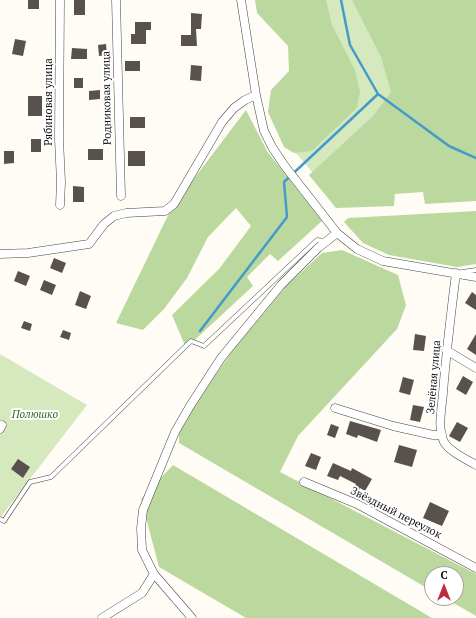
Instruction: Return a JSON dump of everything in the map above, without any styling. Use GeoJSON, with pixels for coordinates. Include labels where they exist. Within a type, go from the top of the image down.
{"type":"FeatureCollection","features":[{"type":"Feature","properties":{"kind":"street","name":"Рябиновая улица"},"geometry":{"type":"LineString","coordinates":[[60,0],[60,205]]}},
{"type":"Feature","properties":{"kind":"street","name":"Родниковая улица"},"geometry":{"type":"LineString","coordinates":[[116,0],[121,196]]}},
{"type":"Feature","properties":{"kind":"street"},"geometry":{"type":"LineString","coordinates":[[241,0],[256,95],[264,131],[272,147],[284,165],[338,233],[357,248],[383,261],[476,277]]}},
{"type":"Feature","properties":{"kind":"street"},"geometry":{"type":"LineString","coordinates":[[0,254],[28,253],[89,244],[104,224],[114,216],[126,213],[165,211],[174,204],[222,122],[234,108],[245,100],[256,95]]}},
{"type":"Feature","properties":{"kind":"street"},"geometry":{"type":"LineString","coordinates":[[192,618],[154,574],[142,550],[141,528],[143,510],[176,432],[190,406],[221,358],[281,285],[318,248],[338,233]]}},
{"type":"Feature","properties":{"kind":"street","name":"Зелёная улица"},"geometry":{"type":"LineString","coordinates":[[442,435],[441,411],[446,350],[456,273]]}},
{"type":"Feature","properties":{"kind":"street"},"geometry":{"type":"LineString","coordinates":[[446,350],[476,368]]}},
{"type":"Feature","properties":{"kind":"street"},"geometry":{"type":"LineString","coordinates":[[335,408],[393,426],[433,435],[442,435],[444,443],[451,450],[476,465]]}},
{"type":"Feature","properties":{"kind":"street","name":"Звёздный переулок"},"geometry":{"type":"LineString","coordinates":[[304,482],[357,504],[476,568]]}},
{"type":"Feature","properties":{"kind":"street"},"geometry":{"type":"LineString","coordinates":[[102,618],[142,593],[154,574]]}},
{"type":"Feature","properties":{"kind":"lane"},"geometry":{"type":"LineString","coordinates":[[0,519],[4,521],[30,482],[51,477],[190,341],[204,346],[317,240],[327,241]]}},
{"type":"Feature","properties":{"kind":"lane"},"geometry":{"type":"LineString","coordinates":[[456,273],[476,270]]}},
{"type":"Feature","properties":{"kind":"green space"},"geometry":{"type":"Polygon","coordinates":[[[255,0],[326,0],[332,25],[355,70],[360,92],[357,108],[312,151],[294,153],[284,147],[268,112],[271,90],[289,71],[288,46],[257,13],[255,0]]]}},
{"type":"Feature","properties":{"kind":"green space"},"geometry":{"type":"Polygon","coordinates":[[[302,0],[397,0],[476,97],[320,181],[289,145],[302,0]]]}},
{"type":"Feature","properties":{"kind":"green space"},"geometry":{"type":"Polygon","coordinates":[[[352,0],[476,0],[476,201],[425,204],[423,192],[395,194],[394,206],[336,208],[309,175],[373,116],[391,92],[381,57],[352,0]]]}},
{"type":"Feature","properties":{"kind":"green space"},"geometry":{"type":"Polygon","coordinates":[[[246,110],[267,151],[322,221],[278,261],[270,254],[247,277],[253,286],[186,348],[172,315],[219,269],[251,226],[236,208],[208,237],[187,278],[164,309],[143,330],[116,323],[171,209],[246,110]]]}},
{"type":"Feature","properties":{"kind":"green space"},"geometry":{"type":"Polygon","coordinates":[[[476,211],[476,264],[457,267],[389,255],[363,243],[344,222],[348,218],[476,211]]]}},
{"type":"Feature","properties":{"kind":"green space"},"geometry":{"type":"Polygon","coordinates":[[[342,250],[398,275],[406,305],[397,329],[298,436],[280,472],[461,566],[424,566],[424,586],[179,443],[179,428],[232,351],[287,285],[322,253],[342,250]]]}},
{"type":"Feature","properties":{"kind":"green space","name":"Полюшко"},"geometry":{"type":"Polygon","coordinates":[[[0,354],[87,405],[0,518],[0,354]]]}},
{"type":"Feature","properties":{"kind":"green space"},"geometry":{"type":"Polygon","coordinates":[[[173,465],[432,618],[246,618],[159,567],[141,499],[173,465]]]}},
{"type":"Feature","properties":{"kind":"green space"},"geometry":{"type":"Polygon","coordinates":[[[464,568],[476,574],[476,616],[459,606],[464,606],[464,568]]]}},
{"type":"Feature","properties":{"kind":"building"},"geometry":{"type":"Polygon","coordinates":[[[28,0],[39,0],[39,9],[28,9],[28,0]]]}},
{"type":"Feature","properties":{"kind":"building"},"geometry":{"type":"Polygon","coordinates":[[[74,0],[85,0],[85,15],[74,15],[74,0]]]}},
{"type":"Feature","properties":{"kind":"building"},"geometry":{"type":"Polygon","coordinates":[[[191,13],[202,14],[201,29],[196,29],[197,46],[181,46],[181,35],[191,35],[191,13]]]}},
{"type":"Feature","properties":{"kind":"building"},"geometry":{"type":"Polygon","coordinates":[[[135,22],[151,22],[151,30],[146,30],[146,44],[131,44],[131,34],[135,34],[135,22]]]}},
{"type":"Feature","properties":{"kind":"building"},"geometry":{"type":"Polygon","coordinates":[[[15,39],[26,41],[23,56],[12,54],[15,39]]]}},
{"type":"Feature","properties":{"kind":"building"},"geometry":{"type":"Polygon","coordinates":[[[106,44],[107,55],[99,56],[98,45],[106,44]]]}},
{"type":"Feature","properties":{"kind":"building"},"geometry":{"type":"Polygon","coordinates":[[[72,48],[87,49],[87,59],[71,59],[72,48]]]}},
{"type":"Feature","properties":{"kind":"building"},"geometry":{"type":"Polygon","coordinates":[[[125,61],[140,61],[140,71],[125,71],[125,61]]]}},
{"type":"Feature","properties":{"kind":"building"},"geometry":{"type":"Polygon","coordinates":[[[191,65],[202,66],[201,81],[190,80],[191,65]]]}},
{"type":"Feature","properties":{"kind":"building"},"geometry":{"type":"Polygon","coordinates":[[[74,78],[83,78],[83,88],[74,88],[74,78]]]}},
{"type":"Feature","properties":{"kind":"building"},"geometry":{"type":"Polygon","coordinates":[[[100,90],[100,99],[89,100],[89,91],[100,90]]]}},
{"type":"Feature","properties":{"kind":"building"},"geometry":{"type":"Polygon","coordinates":[[[28,96],[42,96],[42,116],[28,116],[28,96]]]}},
{"type":"Feature","properties":{"kind":"building"},"geometry":{"type":"Polygon","coordinates":[[[130,117],[145,117],[145,128],[130,128],[130,117]]]}},
{"type":"Feature","properties":{"kind":"building"},"geometry":{"type":"Polygon","coordinates":[[[31,139],[41,139],[41,152],[31,152],[31,139]]]}},
{"type":"Feature","properties":{"kind":"building"},"geometry":{"type":"Polygon","coordinates":[[[88,149],[103,149],[103,160],[88,160],[88,149]]]}},
{"type":"Feature","properties":{"kind":"building"},"geometry":{"type":"Polygon","coordinates":[[[4,151],[14,151],[14,163],[4,164],[4,151]]]}},
{"type":"Feature","properties":{"kind":"building"},"geometry":{"type":"Polygon","coordinates":[[[128,151],[145,151],[145,166],[128,166],[128,151]]]}},
{"type":"Feature","properties":{"kind":"building"},"geometry":{"type":"Polygon","coordinates":[[[73,186],[84,187],[84,202],[73,202],[73,186]]]}},
{"type":"Feature","properties":{"kind":"building"},"geometry":{"type":"Polygon","coordinates":[[[54,258],[66,263],[62,273],[50,268],[54,258]]]}},
{"type":"Feature","properties":{"kind":"building"},"geometry":{"type":"Polygon","coordinates":[[[18,271],[30,276],[26,286],[14,281],[18,271]]]}},
{"type":"Feature","properties":{"kind":"building"},"geometry":{"type":"Polygon","coordinates":[[[44,280],[56,285],[52,295],[40,290],[44,280]]]}},
{"type":"Feature","properties":{"kind":"building"},"geometry":{"type":"Polygon","coordinates":[[[80,291],[91,296],[86,309],[75,305],[80,291]]]}},
{"type":"Feature","properties":{"kind":"building"},"geometry":{"type":"Polygon","coordinates":[[[472,292],[476,295],[476,310],[465,303],[472,292]]]}},
{"type":"Feature","properties":{"kind":"building"},"geometry":{"type":"Polygon","coordinates":[[[24,321],[32,324],[30,331],[21,328],[24,321]]]}},
{"type":"Feature","properties":{"kind":"building"},"geometry":{"type":"Polygon","coordinates":[[[63,330],[71,333],[69,340],[60,337],[63,330]]]}},
{"type":"Feature","properties":{"kind":"building"},"geometry":{"type":"Polygon","coordinates":[[[415,334],[426,336],[424,351],[413,350],[415,334]]]}},
{"type":"Feature","properties":{"kind":"building"},"geometry":{"type":"Polygon","coordinates":[[[476,334],[476,355],[467,349],[476,334]]]}},
{"type":"Feature","properties":{"kind":"building"},"geometry":{"type":"Polygon","coordinates":[[[463,376],[473,382],[466,395],[456,389],[463,376]]]}},
{"type":"Feature","properties":{"kind":"building"},"geometry":{"type":"Polygon","coordinates":[[[403,377],[414,380],[410,395],[399,392],[403,377]]]}},
{"type":"Feature","properties":{"kind":"building"},"geometry":{"type":"Polygon","coordinates":[[[413,405],[424,407],[420,422],[410,420],[413,405]]]}},
{"type":"Feature","properties":{"kind":"building"},"geometry":{"type":"Polygon","coordinates":[[[350,421],[381,430],[377,442],[358,435],[357,438],[346,434],[350,421]]]}},
{"type":"Feature","properties":{"kind":"building"},"geometry":{"type":"Polygon","coordinates":[[[457,422],[468,428],[460,442],[449,436],[457,422]]]}},
{"type":"Feature","properties":{"kind":"building"},"geometry":{"type":"Polygon","coordinates":[[[331,424],[339,427],[335,438],[327,435],[331,424]]]}},
{"type":"Feature","properties":{"kind":"building"},"geometry":{"type":"Polygon","coordinates":[[[399,445],[417,450],[412,467],[394,462],[399,445]]]}},
{"type":"Feature","properties":{"kind":"building"},"geometry":{"type":"Polygon","coordinates":[[[311,453],[321,457],[316,470],[305,466],[311,453]]]}},
{"type":"Feature","properties":{"kind":"building"},"geometry":{"type":"Polygon","coordinates":[[[18,459],[30,467],[23,478],[11,469],[18,459]]]}},
{"type":"Feature","properties":{"kind":"building"},"geometry":{"type":"Polygon","coordinates":[[[333,463],[351,471],[352,468],[372,479],[365,491],[360,488],[359,491],[354,488],[356,484],[340,476],[338,480],[327,476],[333,463]]]}},
{"type":"Feature","properties":{"kind":"building"},"geometry":{"type":"Polygon","coordinates":[[[430,502],[449,511],[442,526],[423,518],[430,502]]]}},
{"type":"Feature","properties":{"kind":"waterway"},"geometry":{"type":"LineString","coordinates":[[200,331],[287,217],[284,182],[378,94],[350,45],[341,0]]}},
{"type":"Feature","properties":{"kind":"waterway"},"geometry":{"type":"LineString","coordinates":[[378,94],[449,146],[476,158]]}}]}
